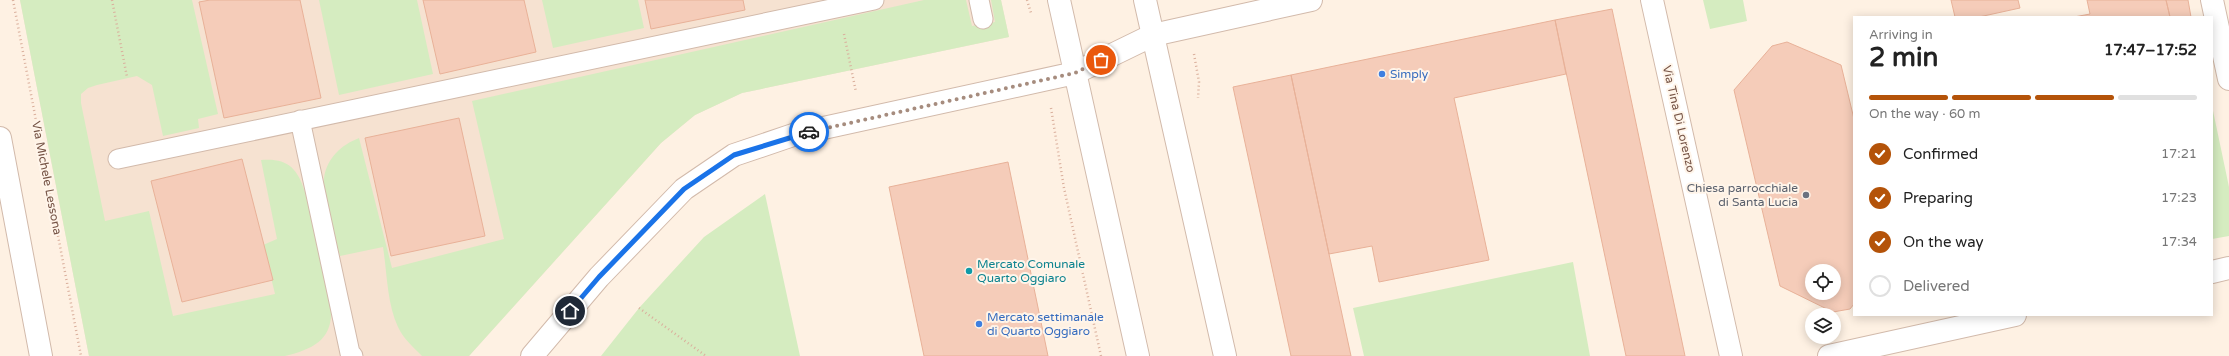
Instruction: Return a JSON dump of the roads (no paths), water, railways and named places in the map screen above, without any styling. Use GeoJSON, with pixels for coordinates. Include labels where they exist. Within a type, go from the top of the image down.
{"type":"FeatureCollection","features":[{"type":"Feature","properties":{"kind":"street"},"geometry":{"type":"LineString","coordinates":[[1059,0],[1138,356]]}},
{"type":"Feature","properties":{"kind":"street"},"geometry":{"type":"LineString","coordinates":[[1145,0],[1225,356]]}},
{"type":"Feature","properties":{"kind":"street"},"geometry":{"type":"LineString","coordinates":[[532,356],[599,277],[684,189],[734,155],[796,134],[1075,73],[1153,35],[1311,0]]}},
{"type":"Feature","properties":{"kind":"street","name":"Via Tina Di Lorenzo"},"geometry":{"type":"LineString","coordinates":[[1652,0],[1731,356]]}},
{"type":"Feature","properties":{"kind":"street"},"geometry":{"type":"LineString","coordinates":[[2212,0],[2229,79]]}},
{"type":"Feature","properties":{"kind":"street"},"geometry":{"type":"LineString","coordinates":[[0,138],[41,356]]}},
{"type":"Feature","properties":{"kind":"street"},"geometry":{"type":"LineString","coordinates":[[2213,272],[2229,268]]}},
{"type":"Feature","properties":{"kind":"street"},"geometry":{"type":"LineString","coordinates":[[1829,356],[2010,316]]}},
{"type":"Feature","properties":{"kind":"lane"},"geometry":{"type":"LineString","coordinates":[[118,159],[874,0]]}},
{"type":"Feature","properties":{"kind":"lane"},"geometry":{"type":"LineString","coordinates":[[979,0],[984,19]]}},
{"type":"Feature","properties":{"kind":"lane"},"geometry":{"type":"LineString","coordinates":[[300,120],[347,355]]}},
{"type":"Feature","properties":{"kind":"place","name":"Simply"},"geometry":{"type":"Point","coordinates":[1382,74]}},
{"type":"Feature","properties":{"kind":"place","name":"Chiesa parrocchiale di Santa Lucia"},"geometry":{"type":"Point","coordinates":[1806,195]}},
{"type":"Feature","properties":{"kind":"place","name":"Mercato Comunale Quarto Oggiaro"},"geometry":{"type":"Point","coordinates":[969,271]}},
{"type":"Feature","properties":{"kind":"place","name":"Mercato settimanale di Quarto Oggiaro"},"geometry":{"type":"Point","coordinates":[979,324]}}]}
